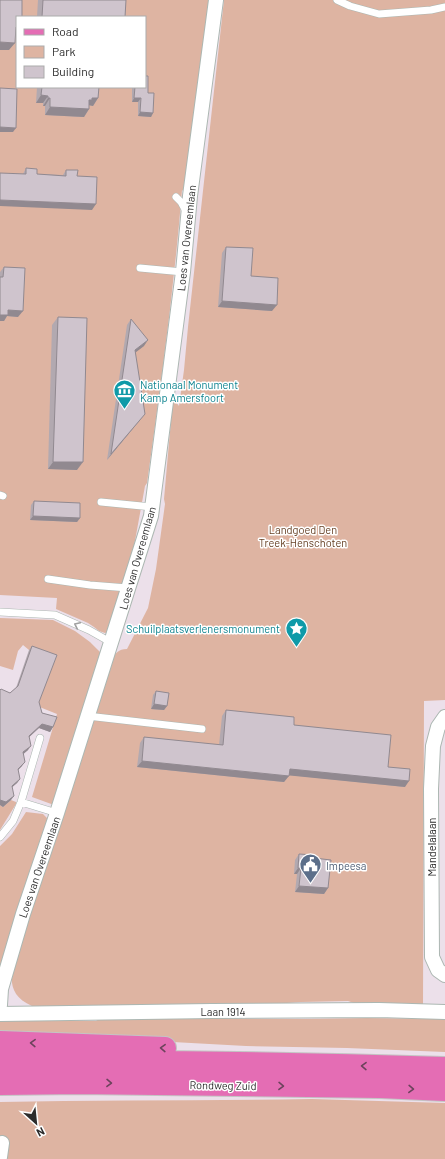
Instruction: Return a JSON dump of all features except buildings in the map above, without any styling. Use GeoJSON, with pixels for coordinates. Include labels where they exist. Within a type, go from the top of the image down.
{"type":"FeatureCollection","features":[{"type":"Feature","properties":{"kind":"main road"},"geometry":{"type":"LineString","coordinates":[[0,1042],[189,1048],[256,1064]]}},
{"type":"Feature","properties":{"kind":"main road","name":"Rondweg Zuid"},"geometry":{"type":"LineString","coordinates":[[0,1062],[145,1062],[445,1068]]}},
{"type":"Feature","properties":{"kind":"main road"},"geometry":{"type":"LineString","coordinates":[[0,1093],[78,1083]]}},
{"type":"Feature","properties":{"kind":"main road","name":"Rondweg Zuid"},"geometry":{"type":"LineString","coordinates":[[0,1084],[78,1083],[380,1087],[445,1090]]}},
{"type":"Feature","properties":{"kind":"street","name":"Loes van Overeemlaan"},"geometry":{"type":"LineString","coordinates":[[0,1005],[1,989],[23,914],[112,643],[151,516],[183,272],[216,0]]}},
{"type":"Feature","properties":{"kind":"street","name":"Mandelalaan"},"geometry":{"type":"LineString","coordinates":[[445,717],[438,727],[433,746],[431,789],[432,957],[438,970],[445,975]]}},
{"type":"Feature","properties":{"kind":"street","name":"Laan 1914"},"geometry":{"type":"LineString","coordinates":[[0,1014],[355,1010],[445,1012]]}},
{"type":"Feature","properties":{"kind":"street"},"geometry":{"type":"LineString","coordinates":[[0,1157],[2,1143]]}},
{"type":"Feature","properties":{"kind":"lane"},"geometry":{"type":"LineString","coordinates":[[337,0],[350,6],[379,14],[431,10],[445,6]]}},
{"type":"Feature","properties":{"kind":"lane"},"geometry":{"type":"LineString","coordinates":[[176,197],[189,215]]}},
{"type":"Feature","properties":{"kind":"lane"},"geometry":{"type":"LineString","coordinates":[[140,268],[183,272]]}},
{"type":"Feature","properties":{"kind":"lane"},"geometry":{"type":"LineString","coordinates":[[101,502],[152,507]]}},
{"type":"Feature","properties":{"kind":"lane"},"geometry":{"type":"LineString","coordinates":[[48,579],[90,585],[128,588]]}},
{"type":"Feature","properties":{"kind":"lane"},"geometry":{"type":"LineString","coordinates":[[0,612],[55,615],[89,630],[112,643]]}},
{"type":"Feature","properties":{"kind":"lane"},"geometry":{"type":"LineString","coordinates":[[88,716],[202,729]]}},
{"type":"Feature","properties":{"kind":"lane"},"geometry":{"type":"LineString","coordinates":[[0,838],[12,821],[21,802],[40,738]]}},
{"type":"Feature","properties":{"kind":"lane"},"geometry":{"type":"LineString","coordinates":[[21,802],[57,813]]}},
{"type":"Feature","properties":{"kind":"green space"},"geometry":{"type":"Polygon","coordinates":[[[0,0],[213,0],[190,197],[182,190],[171,300],[147,483],[145,486],[124,601],[108,632],[105,633],[99,631],[88,623],[56,609],[57,598],[0,595],[0,0]]]}},
{"type":"Feature","properties":{"kind":"green space","name":"Landgoed Den Treek-Henschoten"},"geometry":{"type":"Polygon","coordinates":[[[224,0],[445,0],[445,700],[424,701],[423,1005],[360,1005],[348,1001],[260,1005],[131,1007],[32,1006],[22,1000],[12,985],[13,968],[16,958],[111,660],[116,653],[127,649],[148,608],[156,569],[165,504],[164,499],[173,398],[179,406],[184,370],[224,0]]]}},
{"type":"Feature","properties":{"kind":"green space"},"geometry":{"type":"Polygon","coordinates":[[[0,618],[53,620],[75,631],[90,642],[100,652],[101,661],[54,805],[32,797],[57,714],[37,706],[54,659],[29,650],[23,645],[18,651],[13,670],[0,666],[0,618]]]}},
{"type":"Feature","properties":{"kind":"green space"},"geometry":{"type":"Polygon","coordinates":[[[11,800],[16,802],[16,804],[0,830],[0,805],[3,807],[11,800]]]}},
{"type":"Feature","properties":{"kind":"green space"},"geometry":{"type":"Polygon","coordinates":[[[26,812],[43,814],[49,820],[0,970],[0,846],[12,834],[26,812]]]}},
{"type":"Feature","properties":{"kind":"green space"},"geometry":{"type":"Polygon","coordinates":[[[0,1018],[62,1019],[65,1021],[96,1021],[99,1019],[445,1019],[445,1052],[246,1046],[118,1039],[0,1035],[0,1018]]]}},
{"type":"Feature","properties":{"kind":"green space"},"geometry":{"type":"Polygon","coordinates":[[[312,1099],[445,1103],[445,1159],[6,1159],[9,1141],[0,1137],[0,1102],[312,1099]]]}},
{"type":"Feature","properties":{"kind":"place","name":"Nationaal Monument Kamp Amersfoort"},"geometry":{"type":"Point","coordinates":[124,410]}},
{"type":"Feature","properties":{"kind":"place","name":"Schuilplaatsverlenersmonument"},"geometry":{"type":"Point","coordinates":[296,648]}},
{"type":"Feature","properties":{"kind":"place","name":"Impeesa"},"geometry":{"type":"Point","coordinates":[311,884]}}]}
